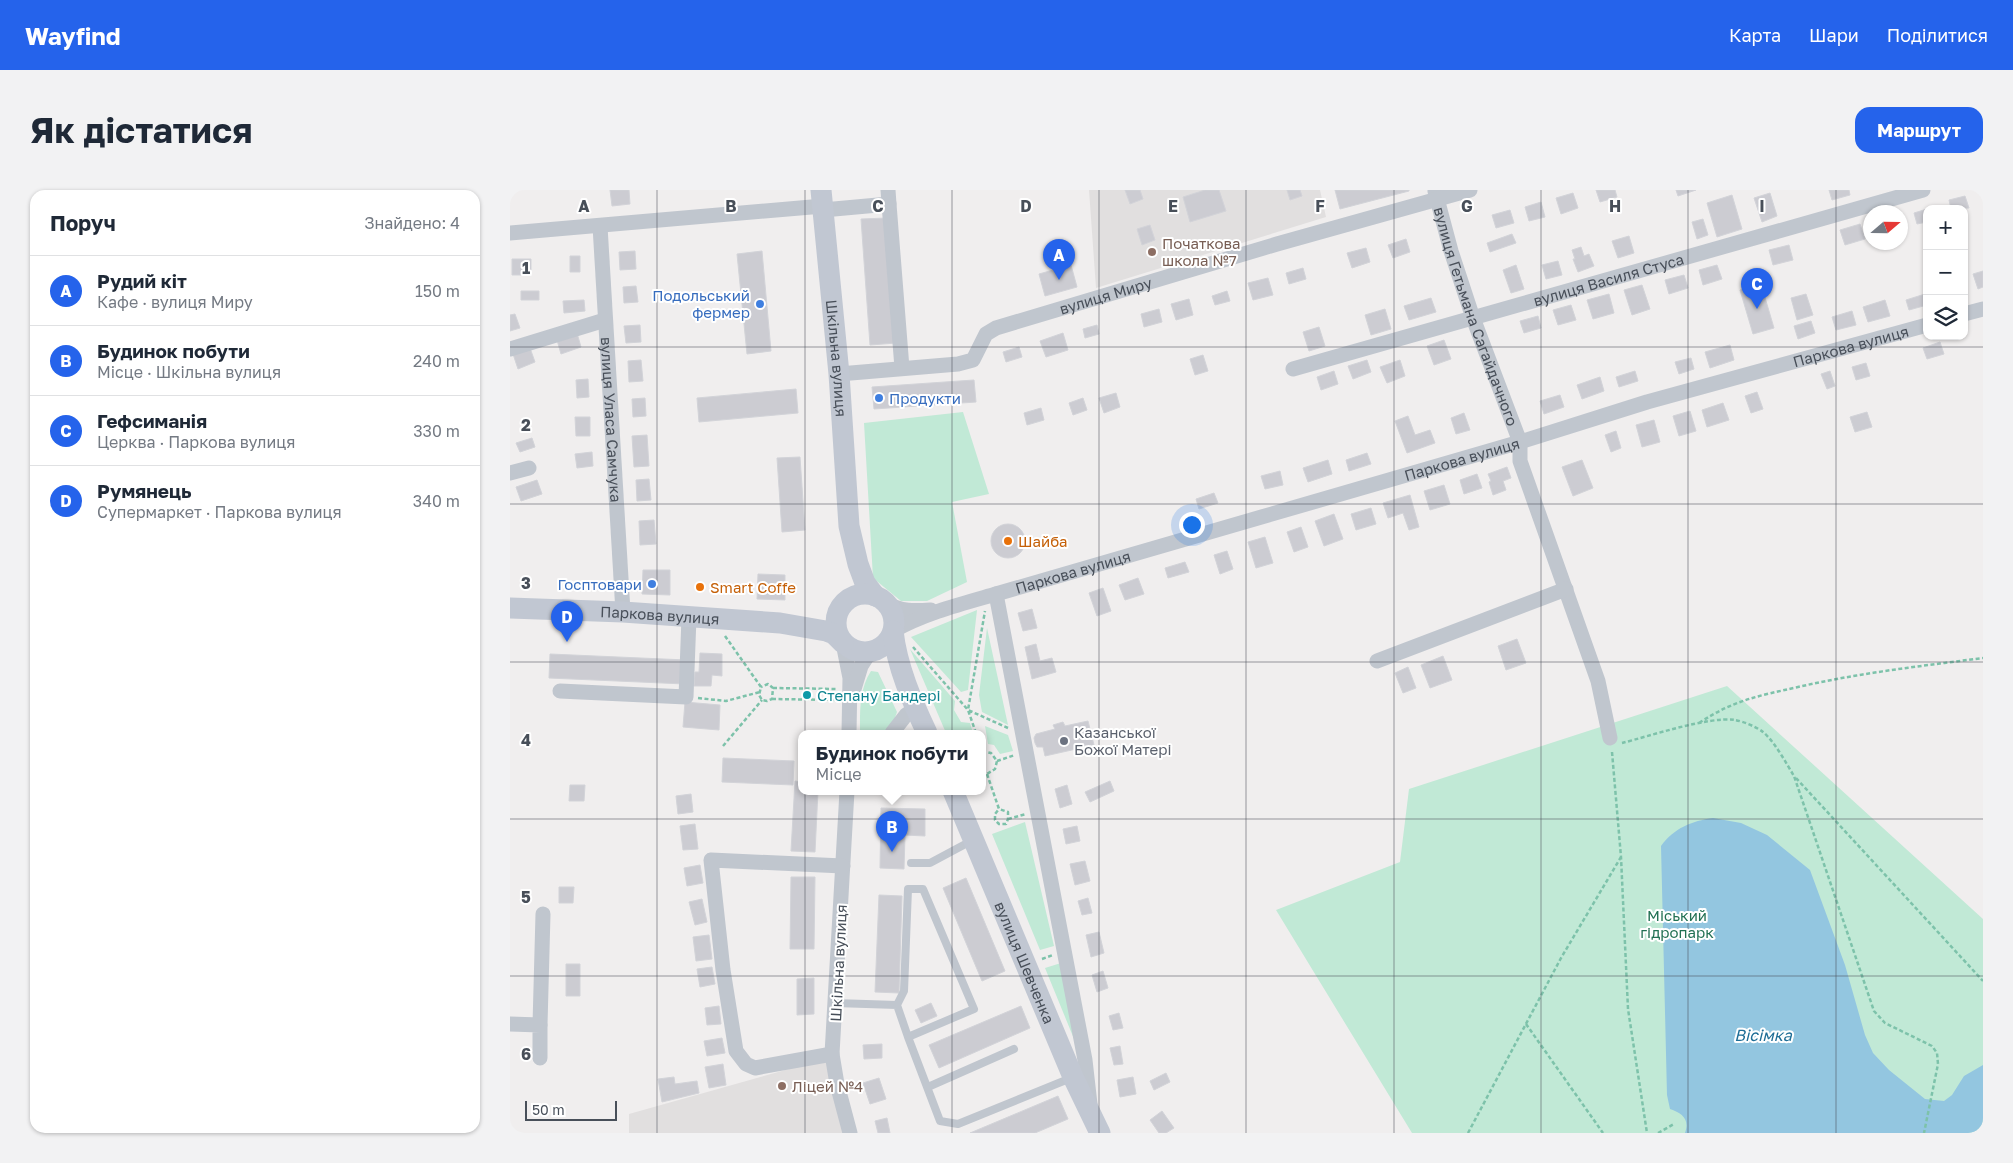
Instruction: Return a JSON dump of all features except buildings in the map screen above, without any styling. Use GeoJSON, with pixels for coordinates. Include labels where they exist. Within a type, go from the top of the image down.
{"type":"FeatureCollection","features":[{"type":"Feature","properties":{"kind":"main road","name":"Шкільна вулиця"},"geometry":{"type":"LineString","coordinates":[[822,202],[839,374],[849,526],[847,585],[840,607]]}},
{"type":"Feature","properties":{"kind":"main road","name":"Шкільна вулиця"},"geometry":{"type":"LineString","coordinates":[[849,526],[858,564],[865,583],[881,600]]}},
{"type":"Feature","properties":{"kind":"main road"},"geometry":{"type":"LineString","coordinates":[[893,631],[884,646],[870,652],[854,651],[843,643],[837,634],[835,623],[840,607],[850,598],[856,595],[869,594],[881,600],[892,614],[898,660],[926,730]]}},
{"type":"Feature","properties":{"kind":"main road","name":"Паркова вулиця"},"geometry":{"type":"LineString","coordinates":[[780,623],[824,616],[833,613],[840,607]]}},
{"type":"Feature","properties":{"kind":"main road","name":"Паркова вулиця"},"geometry":{"type":"LineString","coordinates":[[510,608],[623,612],[780,623],[826,631],[834,634],[843,643]]}},
{"type":"Feature","properties":{"kind":"main road"},"geometry":{"type":"LineString","coordinates":[[870,652],[890,670],[915,707]]}},
{"type":"Feature","properties":{"kind":"main road","name":"вулиця Шевченка"},"geometry":{"type":"LineString","coordinates":[[955,795],[1073,1077],[1096,1125]]}},
{"type":"Feature","properties":{"kind":"street","name":"вулиця Миру"},"geometry":{"type":"LineString","coordinates":[[839,374],[958,364],[973,360],[986,334],[996,328],[1436,195],[1470,190]]}},
{"type":"Feature","properties":{"kind":"street","name":"вулиця Василя Стуса"},"geometry":{"type":"LineString","coordinates":[[1293,369],[1923,190]]}},
{"type":"Feature","properties":{"kind":"street","name":"вулиця Гетьмана Сагайдачного"},"geometry":{"type":"LineString","coordinates":[[1436,195],[1451,251],[1473,318],[1520,442],[1520,462],[1598,682],[1610,742]]}},
{"type":"Feature","properties":{"kind":"street"},"geometry":{"type":"LineString","coordinates":[[510,233],[600,226],[822,202],[888,197],[902,368]]}},
{"type":"Feature","properties":{"kind":"street","name":"вулиця Уласа Самчука"},"geometry":{"type":"LineString","coordinates":[[600,226],[623,612]]}},
{"type":"Feature","properties":{"kind":"street"},"geometry":{"type":"LineString","coordinates":[[1968,313],[1983,309]]}},
{"type":"Feature","properties":{"kind":"street"},"geometry":{"type":"LineString","coordinates":[[510,349],[605,320]]}},
{"type":"Feature","properties":{"kind":"street","name":"Паркова вулиця"},"geometry":{"type":"LineString","coordinates":[[943,610],[1520,442],[1647,402],[1923,326]]}},
{"type":"Feature","properties":{"kind":"street"},"geometry":{"type":"LineString","coordinates":[[510,473],[528,468]]}},
{"type":"Feature","properties":{"kind":"street"},"geometry":{"type":"LineString","coordinates":[[1376,661],[1566,589]]}},
{"type":"Feature","properties":{"kind":"street"},"geometry":{"type":"LineString","coordinates":[[996,594],[1086,1060],[1096,1125]]}},
{"type":"Feature","properties":{"kind":"street"},"geometry":{"type":"LineString","coordinates":[[881,600],[895,609],[907,611],[943,610]]}},
{"type":"Feature","properties":{"kind":"street"},"geometry":{"type":"LineString","coordinates":[[893,631],[943,610]]}},
{"type":"Feature","properties":{"kind":"street"},"geometry":{"type":"LineString","coordinates":[[560,691],[686,697],[690,617]]}},
{"type":"Feature","properties":{"kind":"street"},"geometry":{"type":"LineString","coordinates":[[843,643],[850,678],[844,703],[848,730]]}},
{"type":"Feature","properties":{"kind":"street"},"geometry":{"type":"LineString","coordinates":[[844,703],[861,666],[870,652]]}},
{"type":"Feature","properties":{"kind":"street"},"geometry":{"type":"LineString","coordinates":[[894,730],[915,707]]}},
{"type":"Feature","properties":{"kind":"street","name":"Шкільна вулиця"},"geometry":{"type":"LineString","coordinates":[[849,795],[832,1054],[837,1084],[850,1133]]}},
{"type":"Feature","properties":{"kind":"street"},"geometry":{"type":"LineString","coordinates":[[832,1054],[755,1068],[746,1064],[736,1051],[723,970],[712,860],[844,866]]}},
{"type":"Feature","properties":{"kind":"street"},"geometry":{"type":"LineString","coordinates":[[540,1058],[543,914]]}},
{"type":"Feature","properties":{"kind":"street"},"geometry":{"type":"LineString","coordinates":[[510,1024],[540,1025]]}},
{"type":"Feature","properties":{"kind":"lane"},"geometry":{"type":"LineString","coordinates":[[911,863],[930,863],[974,839]]}},
{"type":"Feature","properties":{"kind":"lane"},"geometry":{"type":"LineString","coordinates":[[908,1037],[974,1009],[923,889],[908,889],[904,991],[897,1005],[908,1037],[940,1121],[958,1124],[1073,1077]]}},
{"type":"Feature","properties":{"kind":"lane"},"geometry":{"type":"LineString","coordinates":[[836,1002],[897,1005]]}},
{"type":"Feature","properties":{"kind":"lane"},"geometry":{"type":"LineString","coordinates":[[928,1087],[1014,1049]]}},
{"type":"Feature","properties":{"kind":"path"},"geometry":{"type":"LineString","coordinates":[[968,710],[986,602],[996,594]]}},
{"type":"Feature","properties":{"kind":"path"},"geometry":{"type":"LineString","coordinates":[[893,631],[901,633],[968,710],[975,730]]}},
{"type":"Feature","properties":{"kind":"path"},"geometry":{"type":"LineString","coordinates":[[722,633],[761,687],[762,700]]}},
{"type":"Feature","properties":{"kind":"path"},"geometry":{"type":"LineString","coordinates":[[1697,724],[1720,709],[1742,700],[1837,678],[1983,658]]}},
{"type":"Feature","properties":{"kind":"path"},"geometry":{"type":"LineString","coordinates":[[761,687],[768,684],[773,688],[837,689]]}},
{"type":"Feature","properties":{"kind":"path"},"geometry":{"type":"LineString","coordinates":[[772,699],[773,688]]}},
{"type":"Feature","properties":{"kind":"path"},"geometry":{"type":"LineString","coordinates":[[686,697],[726,702],[760,692]]}},
{"type":"Feature","properties":{"kind":"path"},"geometry":{"type":"LineString","coordinates":[[762,700],[767,702],[772,699],[844,703]]}},
{"type":"Feature","properties":{"kind":"path"},"geometry":{"type":"LineString","coordinates":[[723,746],[762,700]]}},
{"type":"Feature","properties":{"kind":"path"},"geometry":{"type":"LineString","coordinates":[[968,710],[1014,731]]}},
{"type":"Feature","properties":{"kind":"path"},"geometry":{"type":"LineString","coordinates":[[1647,1133],[1628,1009],[1621,857],[1610,742],[1717,720],[1736,720],[1763,732],[1783,757],[1794,776],[1874,1011],[1885,1023],[1932,1046],[1937,1053],[1938,1064],[1924,1133]]}},
{"type":"Feature","properties":{"kind":"path"},"geometry":{"type":"LineString","coordinates":[[986,752],[991,753],[997,761]]}},
{"type":"Feature","properties":{"kind":"path"},"geometry":{"type":"LineString","coordinates":[[997,761],[1019,754]]}},
{"type":"Feature","properties":{"kind":"path"},"geometry":{"type":"LineString","coordinates":[[997,761],[995,769],[987,774],[1000,809],[1008,812],[1006,824],[999,824],[995,820],[995,814],[1000,809]]}},
{"type":"Feature","properties":{"kind":"path"},"geometry":{"type":"LineString","coordinates":[[1794,776],[1983,981]]}},
{"type":"Feature","properties":{"kind":"path"},"geometry":{"type":"LineString","coordinates":[[1008,819],[1031,812]]}},
{"type":"Feature","properties":{"kind":"path"},"geometry":{"type":"LineString","coordinates":[[1468,1133],[1561,958],[1621,857]]}},
{"type":"Feature","properties":{"kind":"path"},"geometry":{"type":"LineString","coordinates":[[1040,960],[1054,955]]}},
{"type":"Feature","properties":{"kind":"path"},"geometry":{"type":"LineString","coordinates":[[1526,1024],[1602,1133]]}},
{"type":"Feature","properties":{"kind":"path"},"geometry":{"type":"LineString","coordinates":[[1658,1133],[1674,1124]]}},
{"type":"Feature","properties":{"kind":"shaded area","name":"Початкова школа №7"},"geometry":{"type":"Polygon","coordinates":[[[1089,190],[1320,190],[1326,217],[1096,288],[1089,190]]]}},
{"type":"Feature","properties":{"kind":"shaded area","name":"Ліцей №4"},"geometry":{"type":"Polygon","coordinates":[[[828,1058],[849,1133],[629,1133],[629,1114],[828,1058]]]}},
{"type":"Feature","properties":{"kind":"green space"},"geometry":{"type":"Polygon","coordinates":[[[963,412],[989,494],[952,502],[967,582],[927,601],[901,601],[873,578],[864,423],[963,412]]]}},
{"type":"Feature","properties":{"kind":"green space"},"geometry":{"type":"Polygon","coordinates":[[[977,610],[968,690],[961,692],[911,637],[977,610]]]}},
{"type":"Feature","properties":{"kind":"green space"},"geometry":{"type":"Polygon","coordinates":[[[987,628],[1008,725],[982,712],[979,695],[987,628]]]}},
{"type":"Feature","properties":{"kind":"green space"},"geometry":{"type":"Polygon","coordinates":[[[910,649],[955,701],[954,710],[961,722],[970,723],[972,730],[945,730],[910,649]]]}},
{"type":"Feature","properties":{"kind":"green space"},"geometry":{"type":"Polygon","coordinates":[[[871,671],[878,672],[897,712],[889,730],[860,730],[862,693],[871,671]]]}},
{"type":"Feature","properties":{"kind":"green space","name":"Міський гідропарк"},"geometry":{"type":"Polygon","coordinates":[[[1727,686],[1983,919],[1983,1133],[1412,1133],[1276,910],[1400,862],[1409,789],[1727,686]]]}},
{"type":"Feature","properties":{"kind":"green space"},"geometry":{"type":"Polygon","coordinates":[[[985,726],[1008,735],[1013,751],[1000,754],[994,745],[988,744],[985,726]]]}},
{"type":"Feature","properties":{"kind":"green space"},"geometry":{"type":"Polygon","coordinates":[[[1025,822],[1054,946],[1040,950],[992,834],[1025,822]]]}},
{"type":"Feature","properties":{"kind":"green space"},"geometry":{"type":"Polygon","coordinates":[[[1061,963],[1081,1056],[1045,968],[1061,963]]]}},
{"type":"Feature","properties":{"kind":"water","name":"Вісімка"},"geometry":{"type":"Polygon","coordinates":[[[1713,818],[1741,823],[1767,835],[1810,870],[1845,965],[1865,1035],[1873,1053],[1889,1070],[1925,1099],[1944,1101],[1952,1095],[1964,1076],[1983,1065],[1983,1133],[1685,1133],[1686,1120],[1678,1112],[1670,1109],[1667,1095],[1661,846],[1672,834],[1684,826],[1713,818]]]}},
{"type":"Feature","properties":{"kind":"place","name":"Початкова школа №7"},"geometry":{"type":"Point","coordinates":[1152,252]}},
{"type":"Feature","properties":{"kind":"place","name":"Рудий кіт"},"geometry":{"type":"Point","coordinates":[1059,280]}},
{"type":"Feature","properties":{"kind":"place","name":"Подольський фермер"},"geometry":{"type":"Point","coordinates":[760,304]}},
{"type":"Feature","properties":{"kind":"place","name":"Гефсиманія"},"geometry":{"type":"Point","coordinates":[1757,309]}},
{"type":"Feature","properties":{"kind":"place","name":"Продукти"},"geometry":{"type":"Point","coordinates":[879,398]}},
{"type":"Feature","properties":{"kind":"place","name":"Шайба"},"geometry":{"type":"Point","coordinates":[1008,541]}},
{"type":"Feature","properties":{"kind":"place","name":"Госптовари"},"geometry":{"type":"Point","coordinates":[652,584]}},
{"type":"Feature","properties":{"kind":"place","name":"Smart Coffe"},"geometry":{"type":"Point","coordinates":[700,587]}},
{"type":"Feature","properties":{"kind":"place","name":"Румянець"},"geometry":{"type":"Point","coordinates":[567,642]}},
{"type":"Feature","properties":{"kind":"place","name":"Степану Бандері"},"geometry":{"type":"Point","coordinates":[807,695]}},
{"type":"Feature","properties":{"kind":"place","name":"Казанської Божої Матері"},"geometry":{"type":"Point","coordinates":[1064,741]}},
{"type":"Feature","properties":{"kind":"place","name":"Будинок побути"},"geometry":{"type":"Point","coordinates":[892,852]}},
{"type":"Feature","properties":{"kind":"place","name":"Ліцей №4"},"geometry":{"type":"Point","coordinates":[782,1086]}}]}
